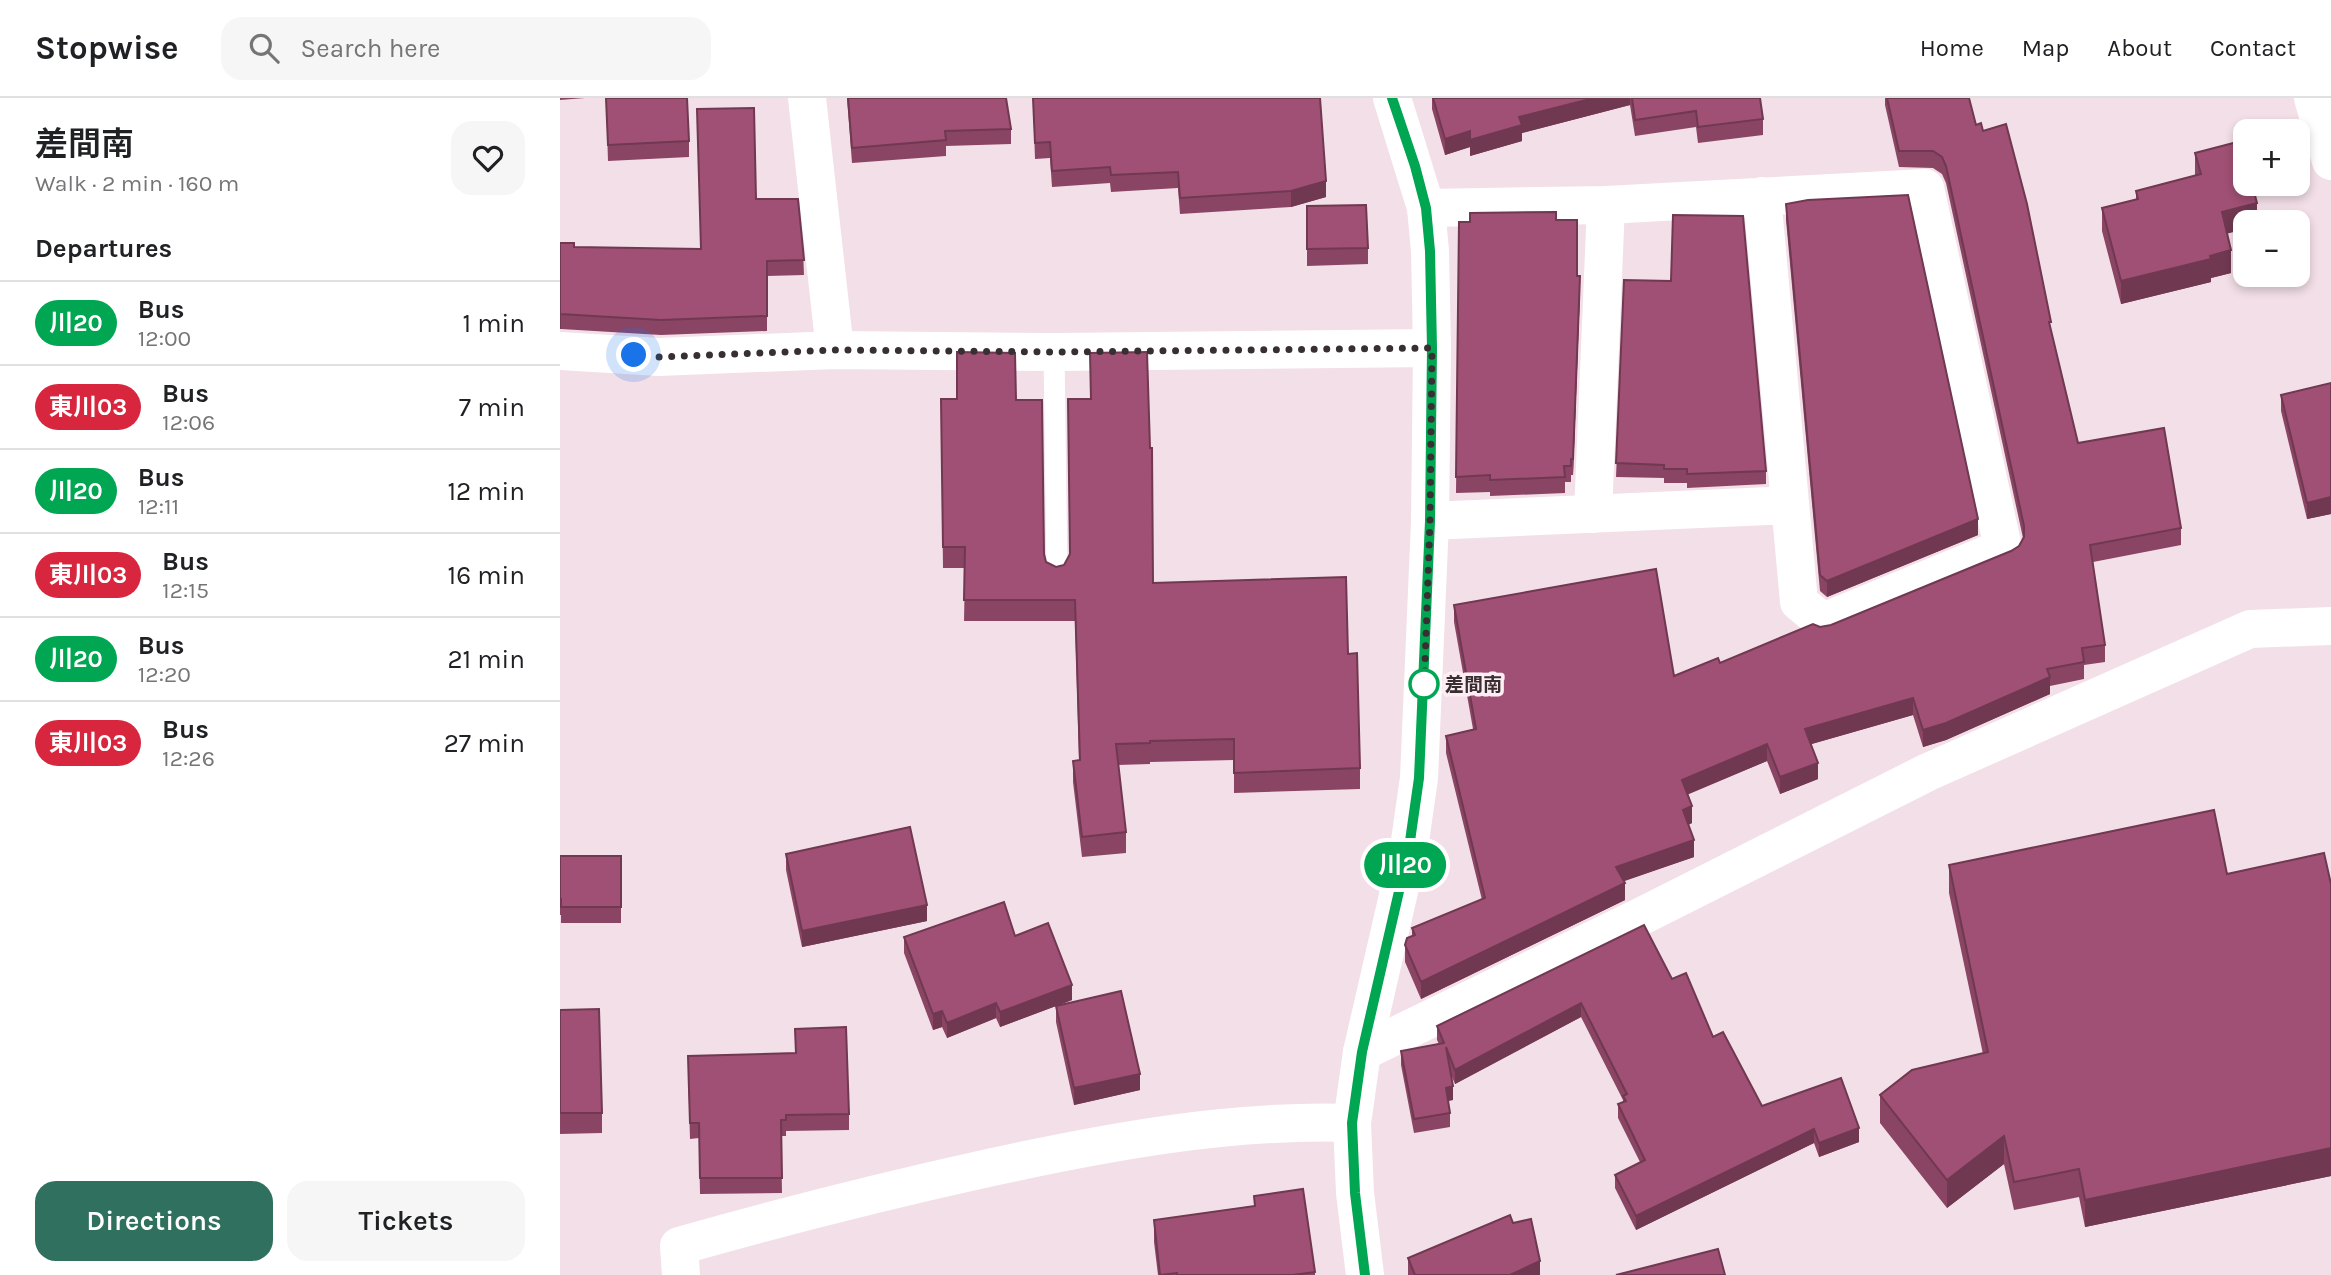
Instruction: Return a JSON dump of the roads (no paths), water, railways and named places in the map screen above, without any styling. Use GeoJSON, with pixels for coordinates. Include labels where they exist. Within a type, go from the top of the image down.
{"type":"FeatureCollection","features":[{"type":"Feature","properties":{"kind":"street"},"geometry":{"type":"LineString","coordinates":[[807,98],[835,350]]}},
{"type":"Feature","properties":{"kind":"street"},"geometry":{"type":"LineString","coordinates":[[1364,1275],[1355,1193],[1352,1123],[1362,1052],[1409,848],[1419,778],[1430,521],[1430,251],[1426,208],[1392,98]]}},
{"type":"Feature","properties":{"kind":"street"},"geometry":{"type":"LineString","coordinates":[[2313,98],[2331,161]]}},
{"type":"Feature","properties":{"kind":"street"},"geometry":{"type":"LineString","coordinates":[[1426,208],[1606,205],[1925,188],[2003,548],[1823,622],[1799,602],[1762,197]]}},
{"type":"Feature","properties":{"kind":"street"},"geometry":{"type":"LineString","coordinates":[[1593,514],[1606,205]]}},
{"type":"Feature","properties":{"kind":"street"},"geometry":{"type":"LineString","coordinates":[[560,351],[659,357],[835,350],[1055,352],[1432,348]]}},
{"type":"Feature","properties":{"kind":"street"},"geometry":{"type":"LineString","coordinates":[[1430,521],[1790,505]]}},
{"type":"Feature","properties":{"kind":"street"},"geometry":{"type":"LineString","coordinates":[[1362,1052],[1640,917],[1928,772],[2250,629],[2331,626]]}},
{"type":"Feature","properties":{"kind":"street"},"geometry":{"type":"LineString","coordinates":[[681,1275],[679,1246],[915,1184],[1088,1148],[1214,1128],[1309,1122],[1352,1123]]}},
{"type":"Feature","properties":{"kind":"lane"},"geometry":{"type":"LineString","coordinates":[[1055,352],[1057,575]]}},
{"type":"Feature","properties":{"kind":"place","name":"差間南"},"geometry":{"type":"Point","coordinates":[1424,684]}}]}
